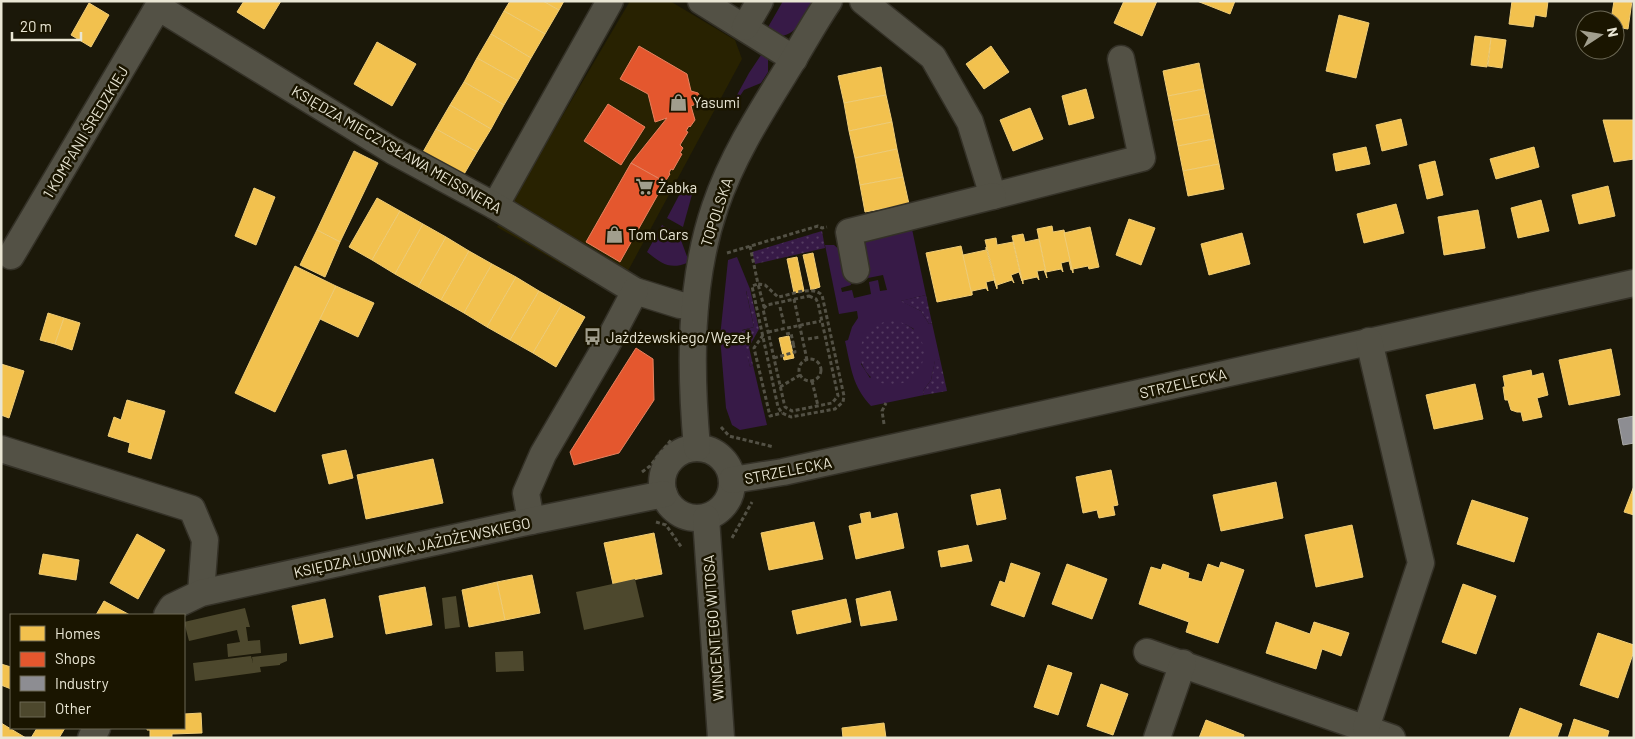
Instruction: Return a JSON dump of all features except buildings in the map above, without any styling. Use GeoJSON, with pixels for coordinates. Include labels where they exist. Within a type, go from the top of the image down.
{"type":"FeatureCollection","features":[{"type":"Feature","properties":{"kind":"street"},"geometry":{"type":"LineString","coordinates":[[495,206],[610,1]]}},
{"type":"Feature","properties":{"kind":"street"},"geometry":{"type":"LineString","coordinates":[[701,1],[794,59]]}},
{"type":"Feature","properties":{"kind":"street"},"geometry":{"type":"LineString","coordinates":[[745,27],[760,1]]}},
{"type":"Feature","properties":{"kind":"street","name":"TOPOLSKA"},"geometry":{"type":"LineString","coordinates":[[697,448],[693,342],[695,306],[704,246],[715,207],[740,146],[829,1]]}},
{"type":"Feature","properties":{"kind":"street"},"geometry":{"type":"LineString","coordinates":[[863,1],[933,57],[970,122],[993,196]]}},
{"type":"Feature","properties":{"kind":"street","name":"KSIĘDZA MIECZYSŁAWA MEISSNERA"},"geometry":{"type":"LineString","coordinates":[[158,7],[393,150],[495,206],[635,292],[680,305],[695,306]]}},
{"type":"Feature","properties":{"kind":"street","name":"1 KOMPANII ŚREDZKIEJ"},"geometry":{"type":"LineString","coordinates":[[11,256],[158,7]]}},
{"type":"Feature","properties":{"kind":"street"},"geometry":{"type":"LineString","coordinates":[[856,270],[849,232],[1142,158],[1121,59]]}},
{"type":"Feature","properties":{"kind":"street","name":"STRZELECKA"},"geometry":{"type":"LineString","coordinates":[[732,480],[783,472],[1634,283]]}},
{"type":"Feature","properties":{"kind":"street"},"geometry":{"type":"LineString","coordinates":[[531,521],[526,493],[543,454],[635,292]]}},
{"type":"Feature","properties":{"kind":"street"},"geometry":{"type":"LineString","coordinates":[[1366,728],[1422,562],[1369,342]]}},
{"type":"Feature","properties":{"kind":"street"},"geometry":{"type":"LineString","coordinates":[[697,448],[717,454],[725,461],[730,470],[732,480],[729,500],[722,508],[706,518],[695,519],[680,514],[668,504],[662,483],[668,462],[676,454],[697,448]]}},
{"type":"Feature","properties":{"kind":"street"},"geometry":{"type":"LineString","coordinates":[[1,449],[192,509],[205,540],[201,593]]}},
{"type":"Feature","properties":{"kind":"street","name":"KSIĘDZA LUDWIKA JAŻDŻEWSKIEGO"},"geometry":{"type":"LineString","coordinates":[[168,614],[172,608],[201,593],[664,494]]}},
{"type":"Feature","properties":{"kind":"street","name":"WINCENTEGO WITOSA"},"geometry":{"type":"LineString","coordinates":[[706,518],[721,738]]}},
{"type":"Feature","properties":{"kind":"street"},"geometry":{"type":"LineString","coordinates":[[1147,652],[1392,738]]}},
{"type":"Feature","properties":{"kind":"street"},"geometry":{"type":"LineString","coordinates":[[1157,738],[1183,664]]}},
{"type":"Feature","properties":{"kind":"path"},"geometry":{"type":"LineString","coordinates":[[726,246],[722,254],[818,226]]}},
{"type":"Feature","properties":{"kind":"path"},"geometry":{"type":"LineString","coordinates":[[750,246],[785,408],[792,411],[832,403],[838,396],[816,300],[809,296],[764,306]]}},
{"type":"Feature","properties":{"kind":"path"},"geometry":{"type":"LineString","coordinates":[[758,284],[765,285],[778,297],[812,290],[818,291],[822,295],[844,396],[843,402],[835,408],[791,417],[782,413],[778,407],[752,286],[758,284]]}},
{"type":"Feature","properties":{"kind":"path"},"geometry":{"type":"LineString","coordinates":[[794,299],[807,360]]}},
{"type":"Feature","properties":{"kind":"path"},"geometry":{"type":"LineString","coordinates":[[780,307],[784,324]]}},
{"type":"Feature","properties":{"kind":"path"},"geometry":{"type":"LineString","coordinates":[[768,332],[822,321]]}},
{"type":"Feature","properties":{"kind":"path"},"geometry":{"type":"LineString","coordinates":[[774,358],[795,352],[795,342],[791,333],[786,334]]}},
{"type":"Feature","properties":{"kind":"path"},"geometry":{"type":"LineString","coordinates":[[763,335],[754,348],[770,416],[782,413]]}},
{"type":"Feature","properties":{"kind":"path"},"geometry":{"type":"LineString","coordinates":[[808,339],[820,337]]}},
{"type":"Feature","properties":{"kind":"path"},"geometry":{"type":"LineString","coordinates":[[807,360],[816,361],[820,368],[818,377],[812,381],[806,380],[800,375],[800,365],[807,360]]}},
{"type":"Feature","properties":{"kind":"path"},"geometry":{"type":"LineString","coordinates":[[780,387],[800,375]]}},
{"type":"Feature","properties":{"kind":"path"},"geometry":{"type":"LineString","coordinates":[[812,381],[818,406]]}},
{"type":"Feature","properties":{"kind":"path"},"geometry":{"type":"LineString","coordinates":[[884,426],[882,411],[886,403]]}},
{"type":"Feature","properties":{"kind":"path"},"geometry":{"type":"LineString","coordinates":[[721,423],[722,429],[729,436],[779,449],[783,472]]}},
{"type":"Feature","properties":{"kind":"path"},"geometry":{"type":"LineString","coordinates":[[641,474],[650,466],[672,438]]}},
{"type":"Feature","properties":{"kind":"path"},"geometry":{"type":"LineString","coordinates":[[649,519],[666,525],[683,549],[728,545],[754,500]]}},
{"type":"Feature","properties":{"kind":"shaded area"},"geometry":{"type":"Polygon","coordinates":[[[630,1],[670,1],[735,40],[742,59],[615,295],[497,227],[630,1]]]}},
{"type":"Feature","properties":{"kind":"shaded area"},"geometry":{"type":"Polygon","coordinates":[[[783,1],[814,1],[797,28],[781,36],[767,29],[783,1]]]}},
{"type":"Feature","properties":{"kind":"shaded area"},"geometry":{"type":"Polygon","coordinates":[[[763,52],[768,59],[768,72],[761,83],[744,90],[731,109],[749,73],[763,52]]]}},
{"type":"Feature","properties":{"kind":"shaded area"},"geometry":{"type":"Polygon","coordinates":[[[684,186],[693,191],[683,227],[667,218],[684,186]]]}},
{"type":"Feature","properties":{"kind":"shaded area"},"geometry":{"type":"Polygon","coordinates":[[[662,225],[679,235],[688,259],[687,263],[675,266],[666,264],[647,252],[662,225]]]}},
{"type":"Feature","properties":{"kind":"shaded area"},"geometry":{"type":"Polygon","coordinates":[[[912,229],[926,295],[901,301],[921,311],[929,324],[932,323],[940,359],[935,361],[931,380],[923,391],[924,395],[871,406],[856,384],[845,341],[848,340],[852,327],[858,318],[857,311],[839,314],[825,245],[834,245],[841,251],[839,252],[842,267],[847,266],[851,285],[841,288],[842,292],[852,290],[854,298],[871,294],[869,282],[878,280],[880,291],[887,290],[883,275],[868,278],[862,250],[868,238],[912,229]],[[905,324],[861,364],[870,378],[914,329],[905,324]]]}},
{"type":"Feature","properties":{"kind":"shaded area"},"geometry":{"type":"Polygon","coordinates":[[[822,231],[825,248],[755,264],[752,252],[822,231]]]}},
{"type":"Feature","properties":{"kind":"shaded area"},"geometry":{"type":"Polygon","coordinates":[[[737,257],[750,289],[746,291],[754,327],[742,330],[750,367],[753,365],[767,425],[740,430],[732,425],[726,408],[720,337],[728,260],[737,257]]]}},
{"type":"Feature","properties":{"kind":"shaded area"},"geometry":{"type":"Polygon","coordinates":[[[750,289],[759,329],[749,347],[753,365],[750,367],[741,331],[754,327],[746,290],[750,289]]]}},
{"type":"Feature","properties":{"kind":"shaded area"},"geometry":{"type":"Polygon","coordinates":[[[926,295],[932,323],[929,324],[921,311],[900,301],[926,295]]]}},
{"type":"Feature","properties":{"kind":"shaded area"},"geometry":{"type":"Polygon","coordinates":[[[886,321],[898,321],[915,330],[922,341],[924,353],[922,365],[915,376],[898,385],[886,385],[874,380],[865,371],[860,359],[860,347],[865,335],[874,326],[886,321]]]}},
{"type":"Feature","properties":{"kind":"shaded area"},"geometry":{"type":"Polygon","coordinates":[[[940,359],[947,391],[924,395],[923,391],[931,380],[935,360],[940,359]]]}},
{"type":"Feature","properties":{"kind":"place","name":"Yasumi"},"geometry":{"type":"Point","coordinates":[679,102]}},
{"type":"Feature","properties":{"kind":"place","name":"Żabka"},"geometry":{"type":"Point","coordinates":[644,187]}},
{"type":"Feature","properties":{"kind":"place","name":"Tom Cars"},"geometry":{"type":"Point","coordinates":[614,234]}},
{"type":"Feature","properties":{"kind":"place","name":"Jażdżewskiego/Węzeł"},"geometry":{"type":"Point","coordinates":[592,337]}}]}
